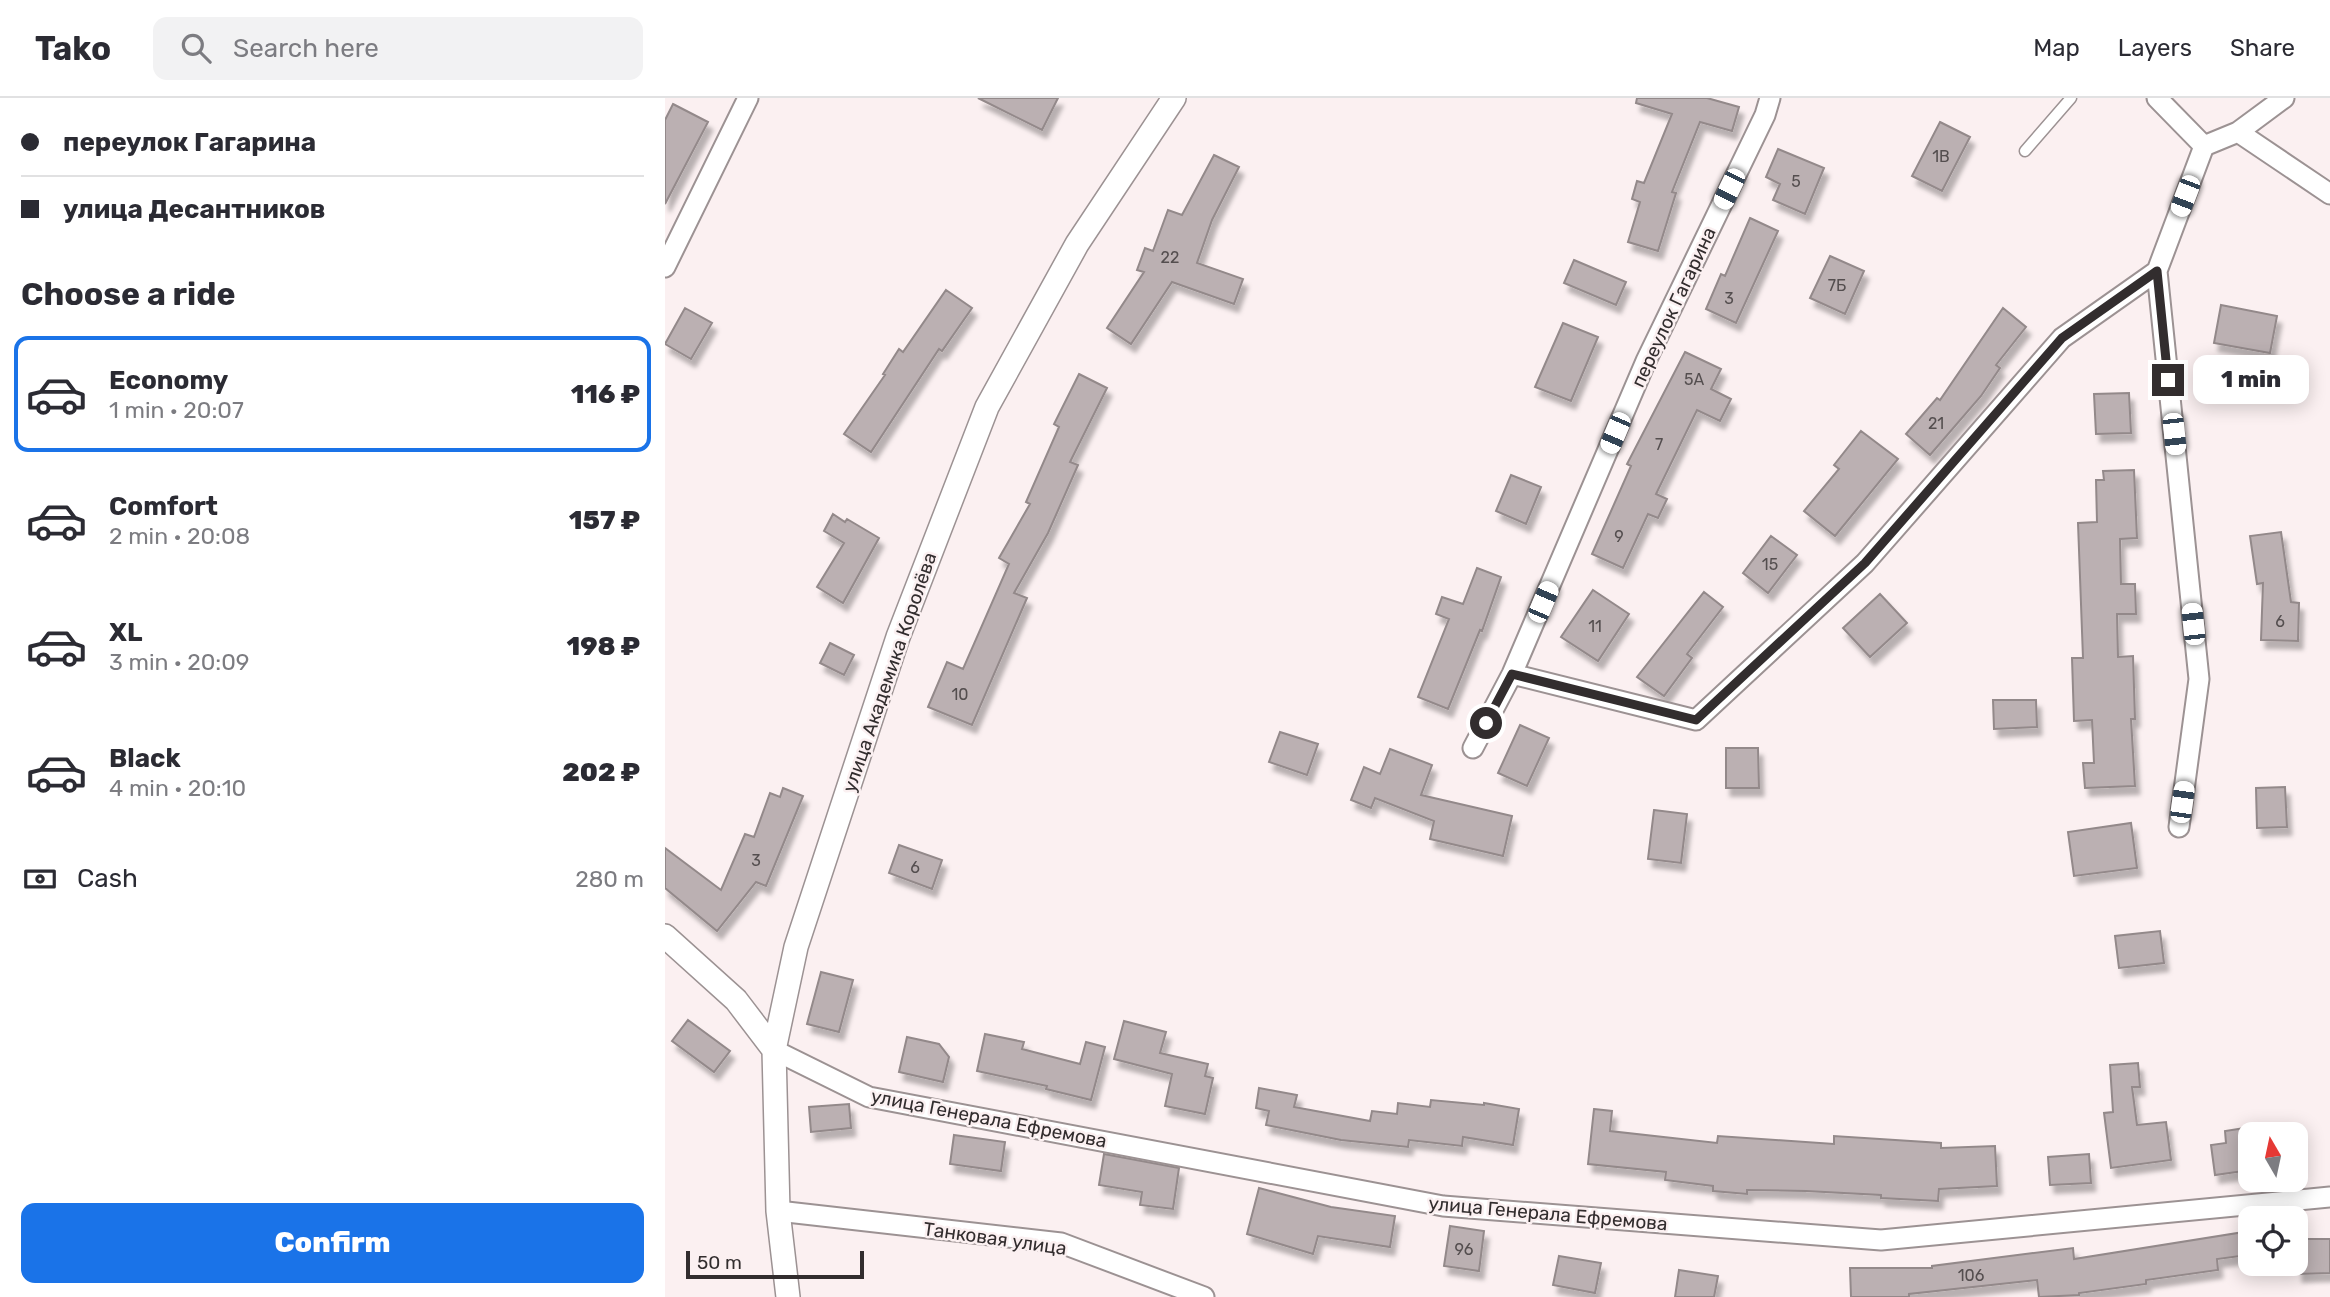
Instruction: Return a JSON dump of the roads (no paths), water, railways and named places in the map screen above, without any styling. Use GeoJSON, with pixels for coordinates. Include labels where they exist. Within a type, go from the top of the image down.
{"type":"FeatureCollection","features":[{"type":"Feature","properties":{"kind":"street"},"geometry":{"type":"LineString","coordinates":[[665,267],[748,98]]}},
{"type":"Feature","properties":{"kind":"street","name":"улица Академика Королёва"},"geometry":{"type":"LineString","coordinates":[[788,1297],[778,1212],[773,1050],[796,947],[893,650],[987,407],[1077,244],[1174,98]]}},
{"type":"Feature","properties":{"kind":"street","name":"переулок Гагарина"},"geometry":{"type":"LineString","coordinates":[[1473,748],[1512,674],[1646,360],[1765,116],[1770,98]]}},
{"type":"Feature","properties":{"kind":"street"},"geometry":{"type":"LineString","coordinates":[[2157,98],[2204,146]]}},
{"type":"Feature","properties":{"kind":"street"},"geometry":{"type":"LineString","coordinates":[[2179,827],[2199,679],[2157,271],[2204,146],[2238,132],[2284,98]]}},
{"type":"Feature","properties":{"kind":"street"},"geometry":{"type":"LineString","coordinates":[[2238,132],[2330,194]]}},
{"type":"Feature","properties":{"kind":"street"},"geometry":{"type":"LineString","coordinates":[[1512,674],[1696,720],[1865,563],[2062,338],[2157,271]]}},
{"type":"Feature","properties":{"kind":"street","name":"улица Генерала Ефремова"},"geometry":{"type":"LineString","coordinates":[[665,936],[736,1000],[773,1050],[869,1097],[1443,1206],[1881,1240],[2330,1197]]}},
{"type":"Feature","properties":{"kind":"street","name":"Танковая улица"},"geometry":{"type":"LineString","coordinates":[[778,1212],[1061,1243],[1204,1297]]}},
{"type":"Feature","properties":{"kind":"lane"},"geometry":{"type":"LineString","coordinates":[[2025,151],[2071,98]]}}]}
